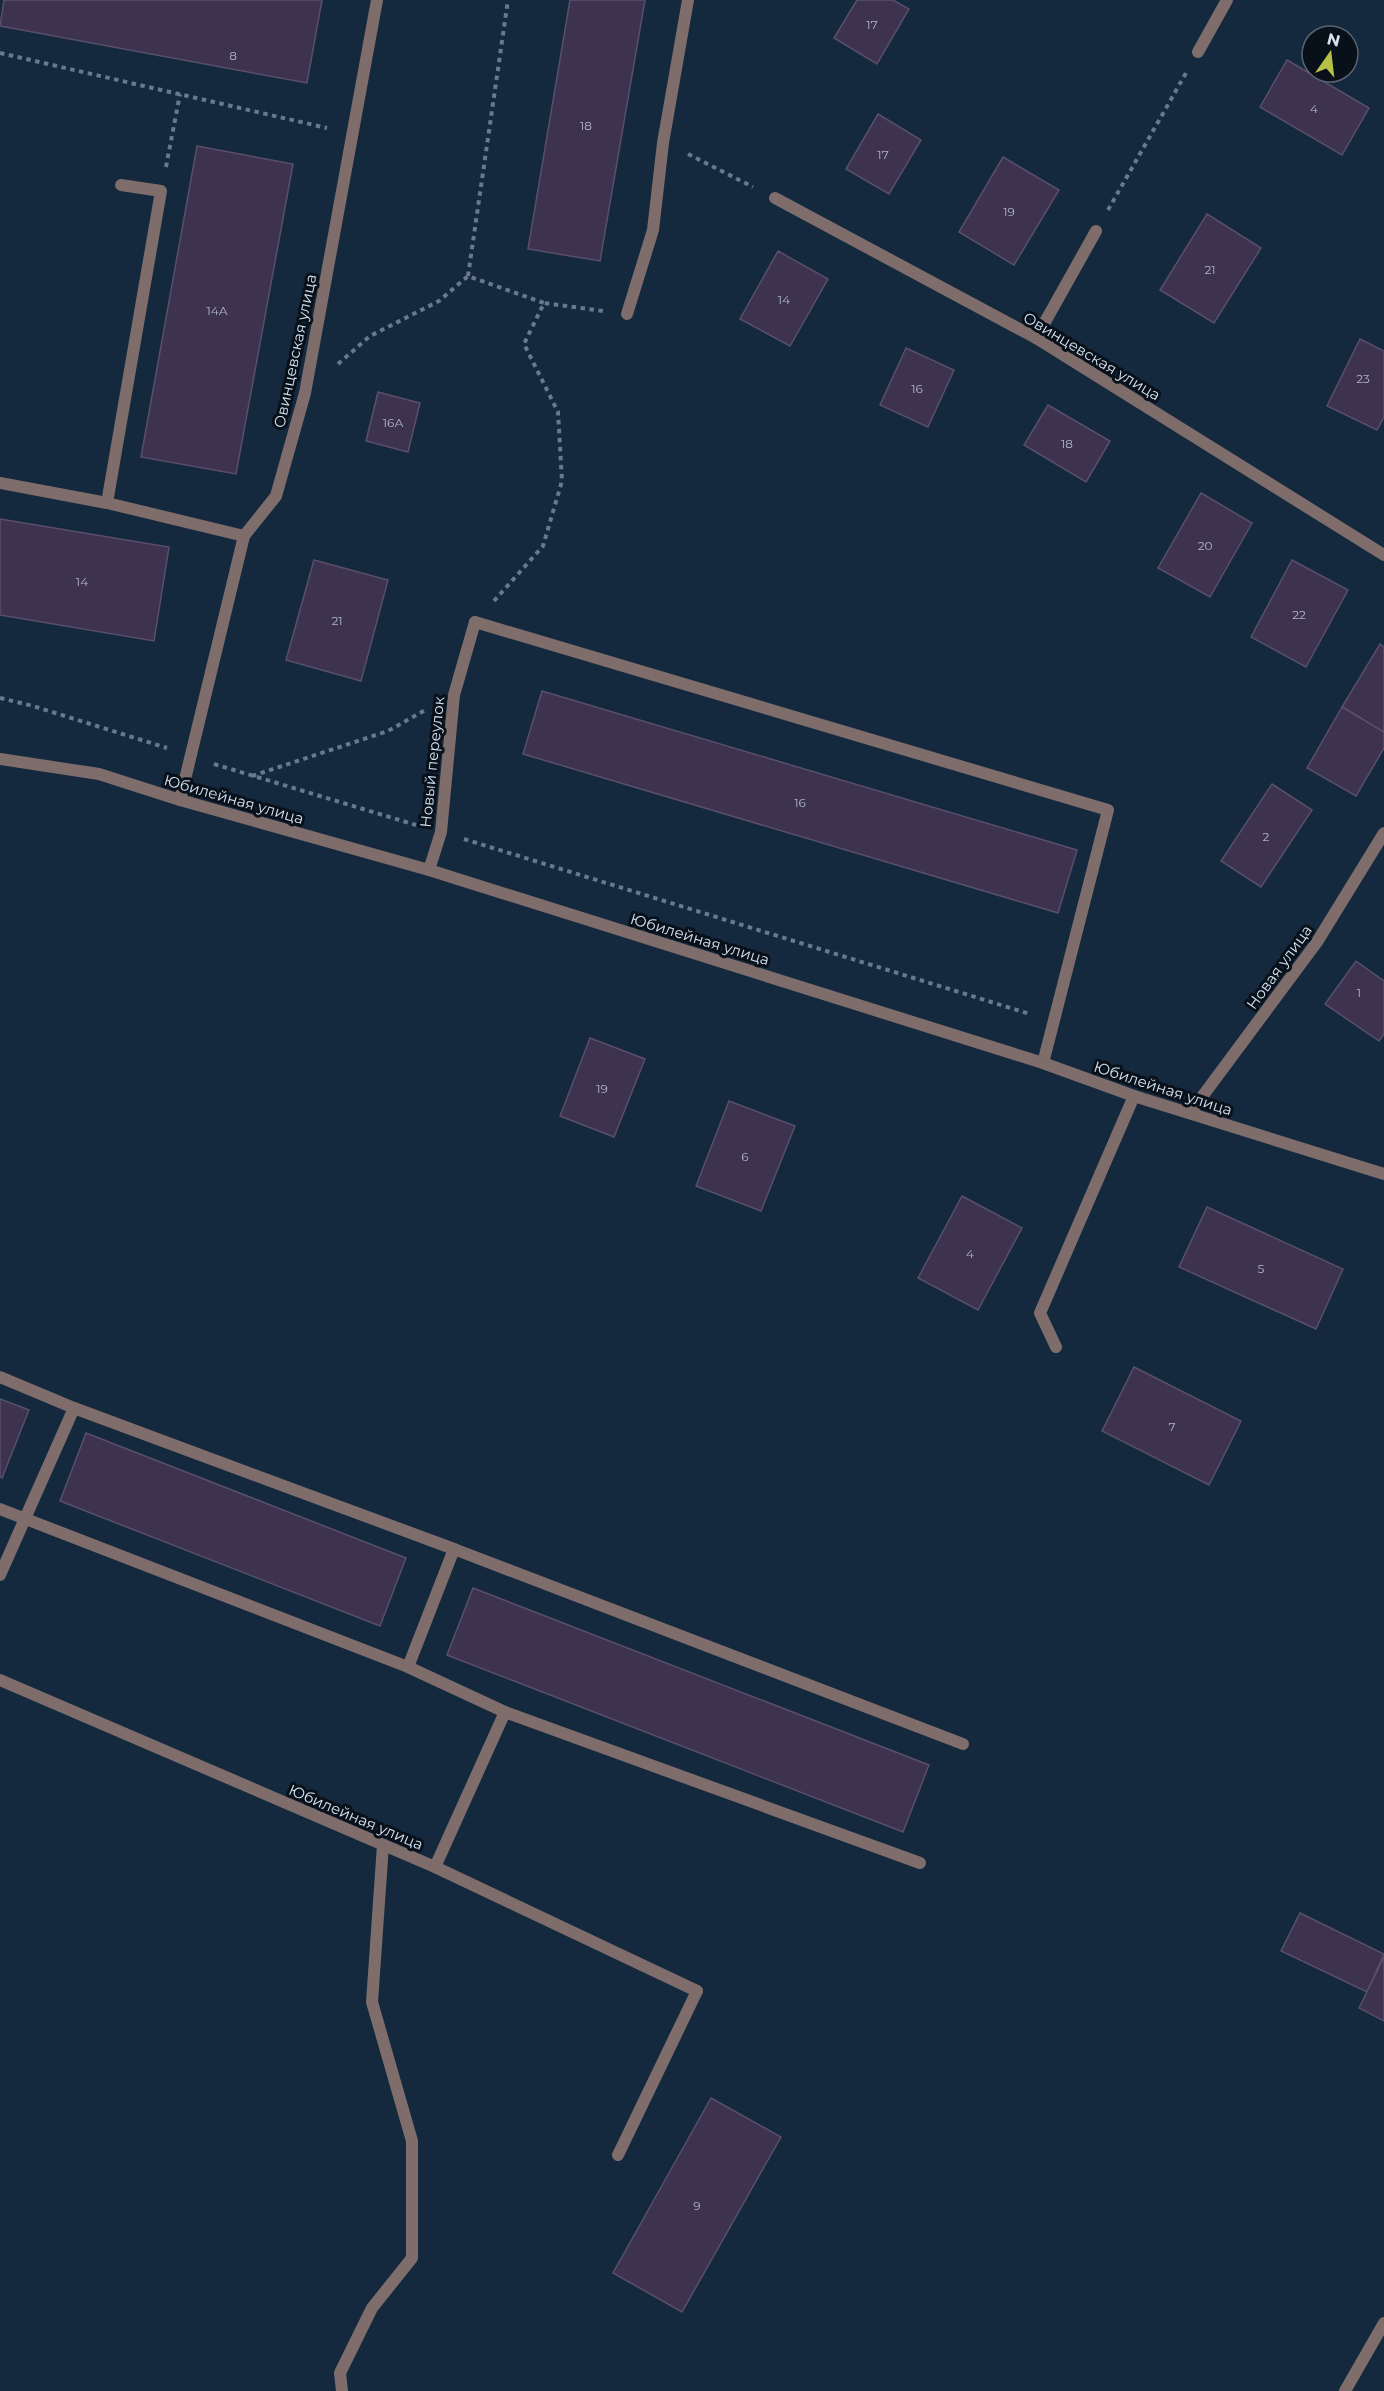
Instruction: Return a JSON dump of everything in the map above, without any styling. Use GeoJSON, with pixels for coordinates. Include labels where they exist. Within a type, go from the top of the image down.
{"type":"FeatureCollection","features":[{"type":"Feature","properties":{"kind":"street","name":"Овинцевская улица"},"geometry":{"type":"LineString","coordinates":[[180,800],[244,536],[276,496],[305,393],[377,0]]}},
{"type":"Feature","properties":{"kind":"street"},"geometry":{"type":"LineString","coordinates":[[627,314],[652,230],[663,143],[688,0]]}},
{"type":"Feature","properties":{"kind":"street"},"geometry":{"type":"LineString","coordinates":[[1198,52],[1227,0]]}},
{"type":"Feature","properties":{"kind":"street"},"geometry":{"type":"LineString","coordinates":[[107,503],[161,191],[121,185]]}},
{"type":"Feature","properties":{"kind":"street","name":"Овинцевская улица"},"geometry":{"type":"LineString","coordinates":[[775,198],[1036,338],[1384,555]]}},
{"type":"Feature","properties":{"kind":"street"},"geometry":{"type":"LineString","coordinates":[[1036,338],[1096,231]]}},
{"type":"Feature","properties":{"kind":"street"},"geometry":{"type":"LineString","coordinates":[[0,483],[107,503],[244,536]]}},
{"type":"Feature","properties":{"kind":"street"},"geometry":{"type":"LineString","coordinates":[[475,622],[1108,810],[1043,1063]]}},
{"type":"Feature","properties":{"kind":"street","name":"Новый переулок"},"geometry":{"type":"LineString","coordinates":[[429,870],[441,832],[454,695],[475,622]]}},
{"type":"Feature","properties":{"kind":"street","name":"Юбилейная улица"},"geometry":{"type":"LineString","coordinates":[[0,759],[99,774],[180,800],[429,870],[1043,1063],[1134,1096],[1384,1174]]}},
{"type":"Feature","properties":{"kind":"street","name":"Новая улица"},"geometry":{"type":"LineString","coordinates":[[1190,1113],[1317,942],[1384,833]]}},
{"type":"Feature","properties":{"kind":"street"},"geometry":{"type":"LineString","coordinates":[[1056,1347],[1040,1313],[1134,1096]]}},
{"type":"Feature","properties":{"kind":"street"},"geometry":{"type":"LineString","coordinates":[[0,1377],[74,1408],[454,1549],[963,1744]]}},
{"type":"Feature","properties":{"kind":"street"},"geometry":{"type":"LineString","coordinates":[[0,1575],[74,1408]]}},
{"type":"Feature","properties":{"kind":"street"},"geometry":{"type":"LineString","coordinates":[[0,1509],[408,1667],[505,1712],[920,1863]]}},
{"type":"Feature","properties":{"kind":"street"},"geometry":{"type":"LineString","coordinates":[[408,1667],[454,1549]]}},
{"type":"Feature","properties":{"kind":"street","name":"Юбилейная улица"},"geometry":{"type":"LineString","coordinates":[[0,1680],[435,1867],[697,1991],[618,2155]]}},
{"type":"Feature","properties":{"kind":"street"},"geometry":{"type":"LineString","coordinates":[[435,1867],[505,1712]]}},
{"type":"Feature","properties":{"kind":"street"},"geometry":{"type":"LineString","coordinates":[[342,2391],[340,2373],[372,2308],[412,2258],[412,2141],[372,2001],[383,1845]]}},
{"type":"Feature","properties":{"kind":"street"},"geometry":{"type":"LineString","coordinates":[[1345,2391],[1384,2323]]}},
{"type":"Feature","properties":{"kind":"path"},"geometry":{"type":"LineString","coordinates":[[305,393],[370,336],[439,301],[468,276],[508,0]]}},
{"type":"Feature","properties":{"kind":"path"},"geometry":{"type":"LineString","coordinates":[[1096,231],[1198,52]]}},
{"type":"Feature","properties":{"kind":"path"},"geometry":{"type":"LineString","coordinates":[[0,53],[353,134]]}},
{"type":"Feature","properties":{"kind":"path"},"geometry":{"type":"LineString","coordinates":[[161,191],[180,94]]}},
{"type":"Feature","properties":{"kind":"path"},"geometry":{"type":"LineString","coordinates":[[716,168],[775,198]]}},
{"type":"Feature","properties":{"kind":"path"},"geometry":{"type":"LineString","coordinates":[[468,276],[544,303],[627,314]]}},
{"type":"Feature","properties":{"kind":"path"},"geometry":{"type":"LineString","coordinates":[[475,622],[543,546],[562,481],[558,412],[524,344],[544,303]]}},
{"type":"Feature","properties":{"kind":"path"},"geometry":{"type":"LineString","coordinates":[[252,776],[388,731],[454,695]]}},
{"type":"Feature","properties":{"kind":"path"},"geometry":{"type":"LineString","coordinates":[[0,698],[33,705],[252,776],[441,832],[1053,1022]]}},
{"type":"Feature","properties":{"kind":"building"},"geometry":{"type":"Polygon","coordinates":[[[4,0],[322,0],[307,83],[0,26],[4,0]]]}},
{"type":"Feature","properties":{"kind":"building"},"geometry":{"type":"Polygon","coordinates":[[[570,0],[645,0],[600,261],[528,249],[570,0]]]}},
{"type":"Feature","properties":{"kind":"building"},"geometry":{"type":"Polygon","coordinates":[[[857,0],[893,0],[909,9],[877,64],[834,38],[857,0]]]}},
{"type":"Feature","properties":{"kind":"building"},"geometry":{"type":"Polygon","coordinates":[[[1287,60],[1300,68],[1300,84],[1328,84],[1369,108],[1342,155],[1260,107],[1287,60]]]}},
{"type":"Feature","properties":{"kind":"building"},"geometry":{"type":"Polygon","coordinates":[[[878,114],[921,140],[889,194],[846,169],[878,114]]]}},
{"type":"Feature","properties":{"kind":"building"},"geometry":{"type":"Polygon","coordinates":[[[197,146],[293,164],[236,474],[141,457],[197,146]]]}},
{"type":"Feature","properties":{"kind":"building"},"geometry":{"type":"Polygon","coordinates":[[[1003,157],[1059,190],[1014,265],[959,232],[1003,157]]]}},
{"type":"Feature","properties":{"kind":"building"},"geometry":{"type":"Polygon","coordinates":[[[1207,214],[1261,248],[1214,323],[1160,290],[1207,214]]]}},
{"type":"Feature","properties":{"kind":"building"},"geometry":{"type":"Polygon","coordinates":[[[778,251],[828,279],[790,346],[740,319],[778,251]]]}},
{"type":"Feature","properties":{"kind":"building"},"geometry":{"type":"Polygon","coordinates":[[[1360,339],[1384,351],[1384,417],[1377,430],[1327,406],[1360,339]]]}},
{"type":"Feature","properties":{"kind":"building"},"geometry":{"type":"Polygon","coordinates":[[[906,348],[954,370],[928,427],[880,405],[906,348]]]}},
{"type":"Feature","properties":{"kind":"building"},"geometry":{"type":"Polygon","coordinates":[[[378,392],[420,403],[408,452],[366,441],[378,392]]]}},
{"type":"Feature","properties":{"kind":"building"},"geometry":{"type":"Polygon","coordinates":[[[1048,405],[1110,441],[1086,482],[1024,445],[1048,405]]]}},
{"type":"Feature","properties":{"kind":"building"},"geometry":{"type":"Polygon","coordinates":[[[1201,493],[1252,523],[1210,597],[1158,568],[1201,493]]]}},
{"type":"Feature","properties":{"kind":"building"},"geometry":{"type":"Polygon","coordinates":[[[0,519],[169,547],[154,641],[0,615],[0,519]]]}},
{"type":"Feature","properties":{"kind":"building"},"geometry":{"type":"Polygon","coordinates":[[[314,560],[388,580],[361,681],[286,660],[314,560]]]}},
{"type":"Feature","properties":{"kind":"building"},"geometry":{"type":"Polygon","coordinates":[[[1292,560],[1348,590],[1306,667],[1251,637],[1292,560]]]}},
{"type":"Feature","properties":{"kind":"building"},"geometry":{"type":"Polygon","coordinates":[[[1380,644],[1384,647],[1384,732],[1342,707],[1380,644]]]}},
{"type":"Feature","properties":{"kind":"building"},"geometry":{"type":"Polygon","coordinates":[[[542,691],[1077,850],[1058,913],[523,754],[542,691]]]}},
{"type":"Feature","properties":{"kind":"building"},"geometry":{"type":"Polygon","coordinates":[[[1342,707],[1384,732],[1384,748],[1356,796],[1307,768],[1342,707]]]}},
{"type":"Feature","properties":{"kind":"building"},"geometry":{"type":"Polygon","coordinates":[[[1272,784],[1312,810],[1261,887],[1221,861],[1272,784]]]}},
{"type":"Feature","properties":{"kind":"building"},"geometry":{"type":"Polygon","coordinates":[[[1356,961],[1384,981],[1384,1034],[1379,1041],[1325,1004],[1356,961]]]}},
{"type":"Feature","properties":{"kind":"building"},"geometry":{"type":"Polygon","coordinates":[[[590,1038],[645,1059],[614,1137],[560,1116],[590,1038]]]}},
{"type":"Feature","properties":{"kind":"building"},"geometry":{"type":"Polygon","coordinates":[[[729,1101],[795,1126],[761,1211],[696,1186],[729,1101]]]}},
{"type":"Feature","properties":{"kind":"building"},"geometry":{"type":"Polygon","coordinates":[[[962,1196],[1022,1228],[978,1310],[918,1278],[962,1196]]]}},
{"type":"Feature","properties":{"kind":"building"},"geometry":{"type":"Polygon","coordinates":[[[1207,1207],[1343,1269],[1316,1329],[1179,1267],[1207,1207]]]}},
{"type":"Feature","properties":{"kind":"building"},"geometry":{"type":"Polygon","coordinates":[[[1134,1367],[1241,1421],[1209,1485],[1102,1431],[1134,1367]]]}},
{"type":"Feature","properties":{"kind":"building"},"geometry":{"type":"Polygon","coordinates":[[[0,1399],[29,1410],[2,1478],[0,1477],[0,1399]]]}},
{"type":"Feature","properties":{"kind":"building"},"geometry":{"type":"Polygon","coordinates":[[[86,1433],[406,1558],[380,1626],[60,1501],[86,1433]]]}},
{"type":"Feature","properties":{"kind":"building"},"geometry":{"type":"Polygon","coordinates":[[[473,1588],[929,1765],[903,1832],[447,1655],[473,1588]]]}},
{"type":"Feature","properties":{"kind":"building"},"geometry":{"type":"Polygon","coordinates":[[[1300,1913],[1384,1954],[1367,1992],[1281,1951],[1300,1913]]]}},
{"type":"Feature","properties":{"kind":"building"},"geometry":{"type":"Polygon","coordinates":[[[1384,1957],[1384,2021],[1359,2008],[1384,1957]]]}},
{"type":"Feature","properties":{"kind":"building"},"geometry":{"type":"Polygon","coordinates":[[[711,2098],[781,2137],[682,2312],[613,2273],[711,2098]]]}}]}
